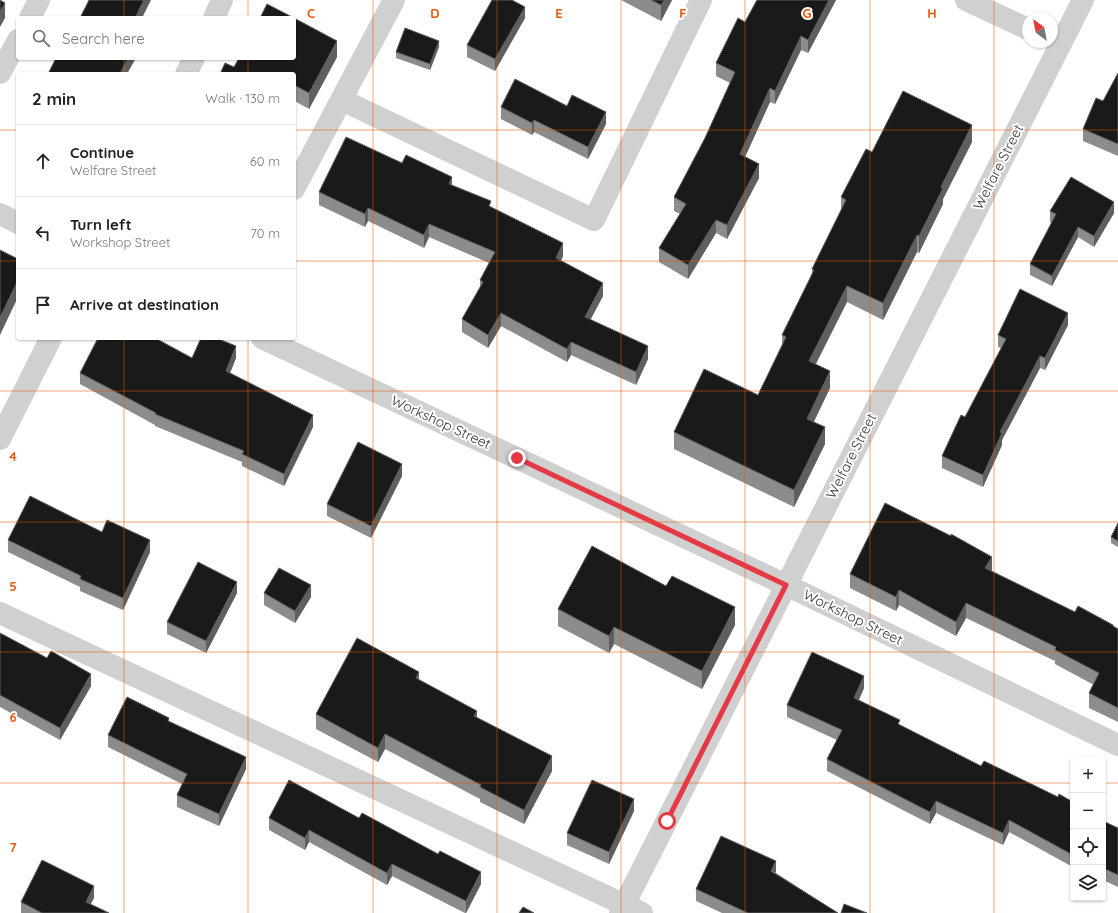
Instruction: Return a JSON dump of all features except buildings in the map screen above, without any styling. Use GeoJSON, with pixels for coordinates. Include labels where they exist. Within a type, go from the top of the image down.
{"type":"FeatureCollection","features":[{"type":"Feature","properties":{"kind":"street"},"geometry":{"type":"LineString","coordinates":[[31,16],[39,0]]}},
{"type":"Feature","properties":{"kind":"street"},"geometry":{"type":"LineString","coordinates":[[215,16],[222,0]]}},
{"type":"Feature","properties":{"kind":"street"},"geometry":{"type":"LineString","coordinates":[[296,185],[394,0]]}},
{"type":"Feature","properties":{"kind":"street"},"geometry":{"type":"LineString","coordinates":[[342,100],[594,220],[700,0]]}},
{"type":"Feature","properties":{"kind":"street"},"geometry":{"type":"LineString","coordinates":[[966,0],[1022,26]]}},
{"type":"Feature","properties":{"kind":"street","name":"Welfare Street"},"geometry":{"type":"LineString","coordinates":[[1058,39],[1082,0]]}},
{"type":"Feature","properties":{"kind":"street"},"geometry":{"type":"LineString","coordinates":[[0,73],[16,44]]}},
{"type":"Feature","properties":{"kind":"street","name":"Welfare Street"},"geometry":{"type":"LineString","coordinates":[[629,910],[786,585],[1053,48]]}},
{"type":"Feature","properties":{"kind":"street"},"geometry":{"type":"LineString","coordinates":[[187,72],[193,60]]}},
{"type":"Feature","properties":{"kind":"street"},"geometry":{"type":"LineString","coordinates":[[0,214],[16,222]]}},
{"type":"Feature","properties":{"kind":"street"},"geometry":{"type":"LineString","coordinates":[[0,439],[51,340]]}},
{"type":"Feature","properties":{"kind":"street","name":"Workshop Street"},"geometry":{"type":"LineString","coordinates":[[266,340],[786,585],[1118,745]]}},
{"type":"Feature","properties":{"kind":"street"},"geometry":{"type":"LineString","coordinates":[[0,613],[629,910]]}},
{"type":"Feature","properties":{"kind":"route"},"geometry":{"type":"LineString","coordinates":[[517,458],[786,585],[667,821]]}}]}
